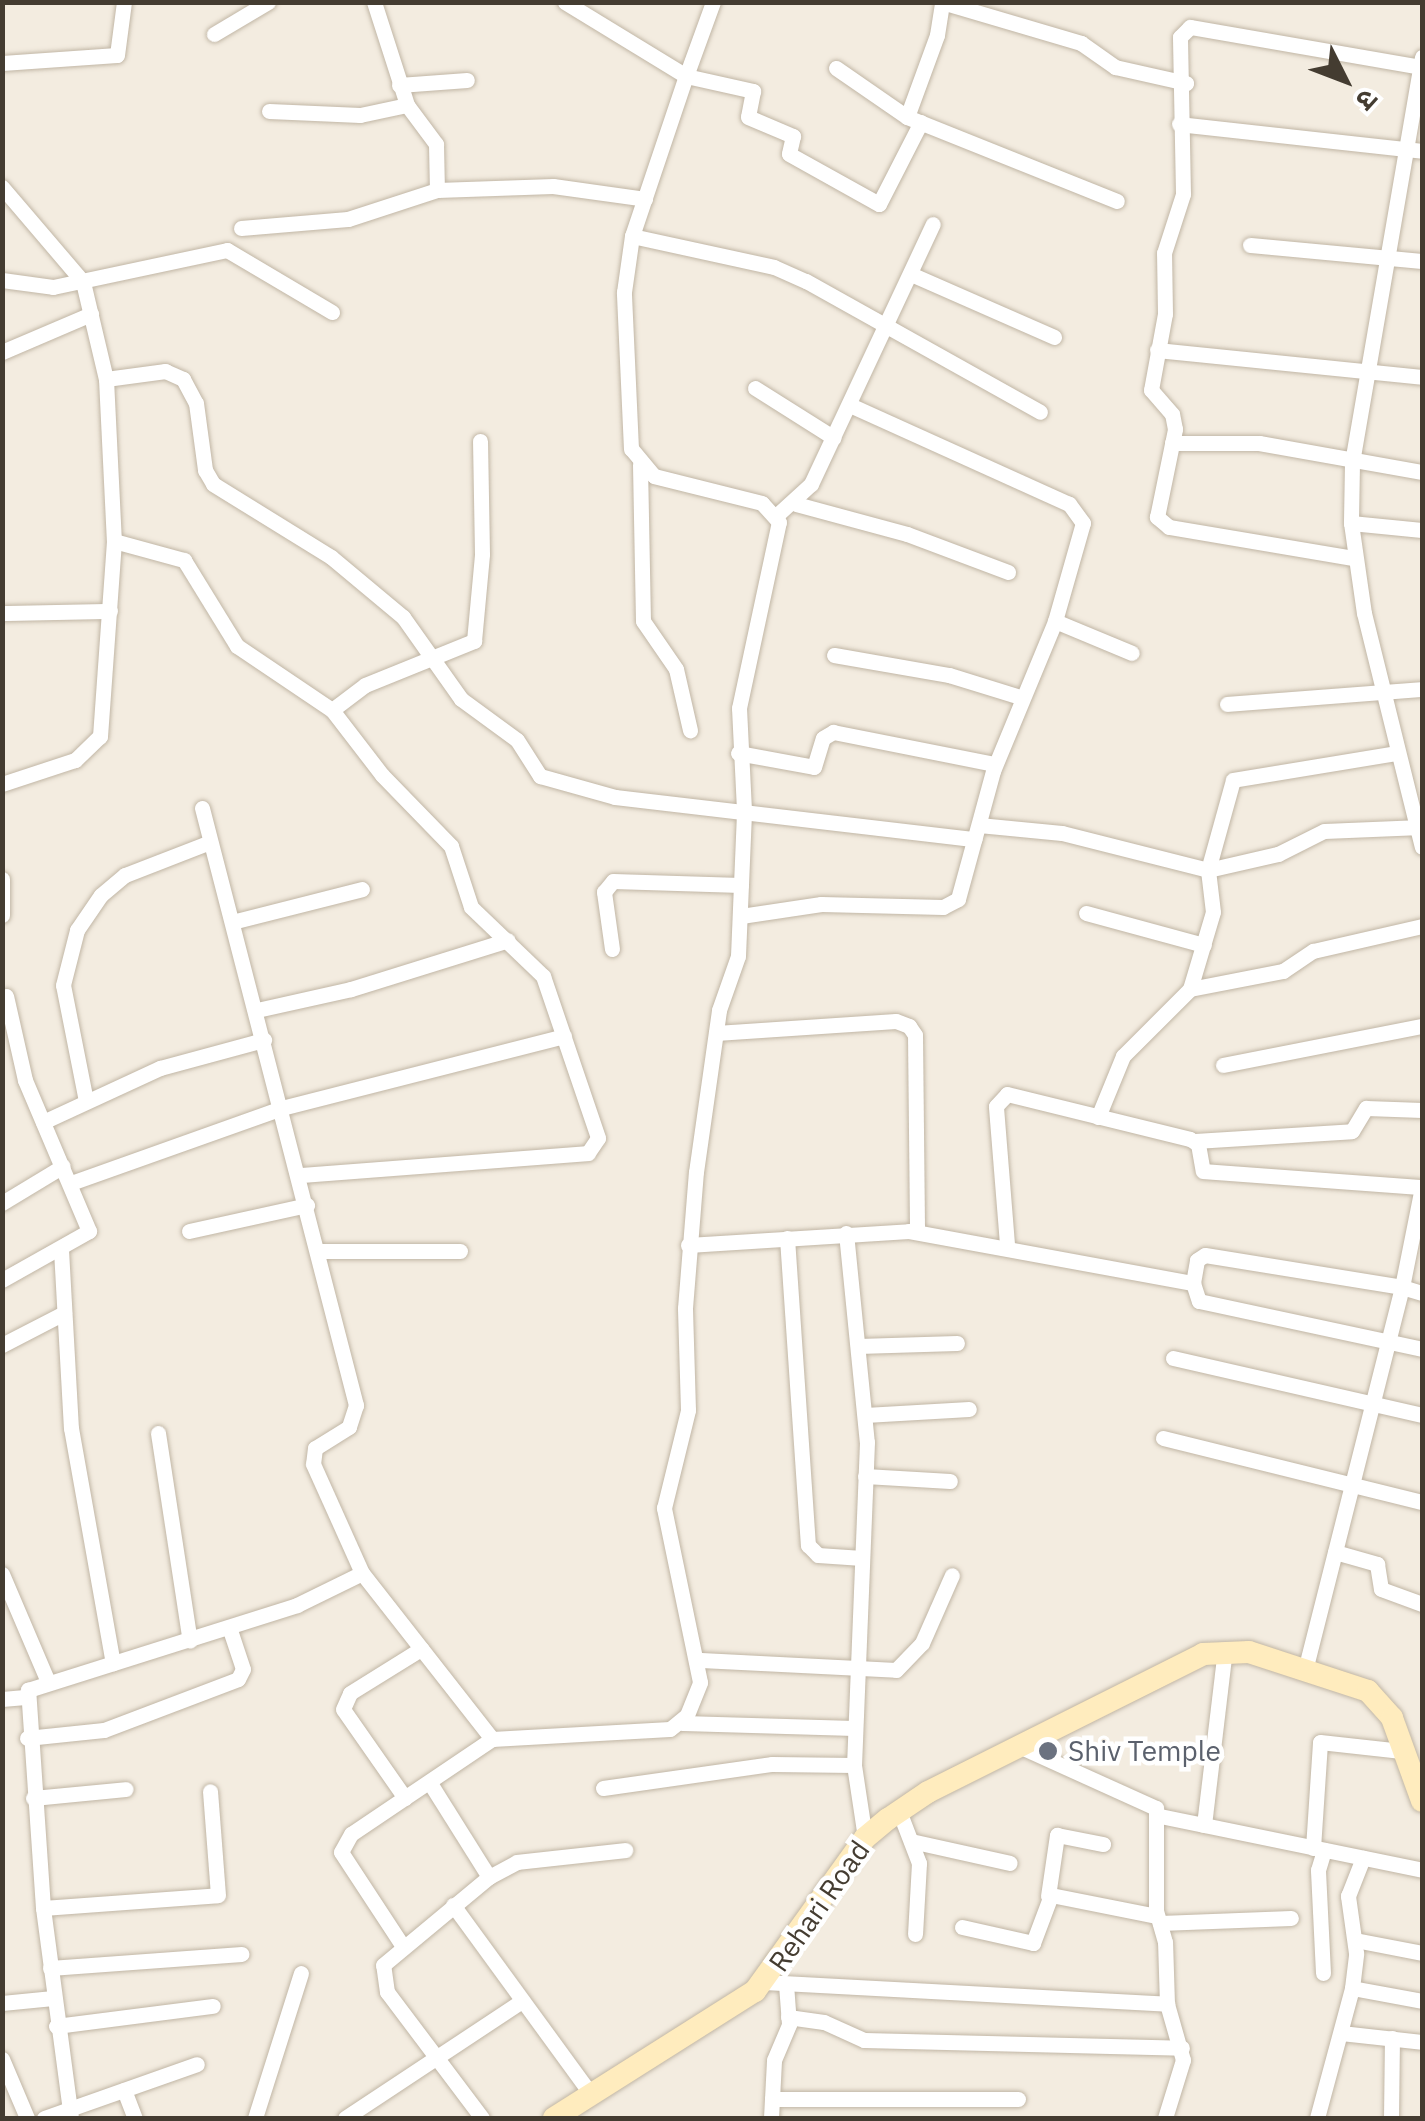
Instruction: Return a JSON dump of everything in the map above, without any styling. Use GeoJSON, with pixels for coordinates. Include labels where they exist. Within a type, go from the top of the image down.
{"type":"FeatureCollection","features":[{"type":"Feature","properties":{"kind":"main road"},"geometry":{"type":"LineString","coordinates":[[1225,1649],[1368,1691],[1392,1718],[1422,1801]]}},
{"type":"Feature","properties":{"kind":"main road","name":"Rehari Road"},"geometry":{"type":"LineString","coordinates":[[554,2118],[590,2092],[775,1983],[865,1838],[899,1812],[1021,1747],[1225,1649]]}},
{"type":"Feature","properties":{"kind":"street"},"geometry":{"type":"LineString","coordinates":[[2,62],[117,56],[124,2]]}},
{"type":"Feature","properties":{"kind":"street"},"geometry":{"type":"LineString","coordinates":[[245,2],[266,6]]}},
{"type":"Feature","properties":{"kind":"street"},"geometry":{"type":"LineString","coordinates":[[374,2],[398,85],[407,105],[436,144],[437,190]]}},
{"type":"Feature","properties":{"kind":"street"},"geometry":{"type":"LineString","coordinates":[[565,2],[686,76],[753,91],[748,117],[793,136],[789,154],[879,204],[914,119],[942,2],[1074,40],[1115,66],[1186,83]]}},
{"type":"Feature","properties":{"kind":"street"},"geometry":{"type":"LineString","coordinates":[[714,2],[632,236],[626,357],[631,449],[640,465],[654,476],[762,504],[777,515]]}},
{"type":"Feature","properties":{"kind":"street"},"geometry":{"type":"LineString","coordinates":[[214,34],[266,6]]}},
{"type":"Feature","properties":{"kind":"street"},"geometry":{"type":"LineString","coordinates":[[1353,558],[1162,523],[1157,506],[1172,443],[1172,414],[1151,390],[1165,314],[1164,254],[1183,194],[1180,124],[1186,83],[1180,37],[1190,28],[1422,64],[1415,150],[1389,258],[1372,372],[1352,464],[1353,558],[1396,753],[1422,847]]}},
{"type":"Feature","properties":{"kind":"street"},"geometry":{"type":"LineString","coordinates":[[836,68],[914,119],[1117,201]]}},
{"type":"Feature","properties":{"kind":"street"},"geometry":{"type":"LineString","coordinates":[[398,85],[466,80]]}},
{"type":"Feature","properties":{"kind":"street"},"geometry":{"type":"LineString","coordinates":[[268,111],[360,116],[407,105]]}},
{"type":"Feature","properties":{"kind":"street"},"geometry":{"type":"LineString","coordinates":[[1180,124],[1415,150]]}},
{"type":"Feature","properties":{"kind":"street"},"geometry":{"type":"LineString","coordinates":[[241,228],[348,220],[437,190],[552,186],[645,199]]}},
{"type":"Feature","properties":{"kind":"street"},"geometry":{"type":"LineString","coordinates":[[2,188],[83,282],[106,379],[114,541],[104,723],[94,748],[2,784]]}},
{"type":"Feature","properties":{"kind":"street"},"geometry":{"type":"LineString","coordinates":[[682,1723],[694,1704],[701,1660],[664,1508],[688,1410],[688,1245],[716,1033],[738,956],[744,810],[738,753],[739,708],[777,515],[796,504],[834,438],[913,276],[933,224]]}},
{"type":"Feature","properties":{"kind":"street"},"geometry":{"type":"LineString","coordinates":[[632,236],[774,267],[1040,412]]}},
{"type":"Feature","properties":{"kind":"street"},"geometry":{"type":"LineString","coordinates":[[1250,245],[1422,260]]}},
{"type":"Feature","properties":{"kind":"street"},"geometry":{"type":"LineString","coordinates":[[2,280],[36,287],[83,282],[227,250],[332,312]]}},
{"type":"Feature","properties":{"kind":"street"},"geometry":{"type":"LineString","coordinates":[[913,276],[1054,336]]}},
{"type":"Feature","properties":{"kind":"street"},"geometry":{"type":"LineString","coordinates":[[2,352],[92,314]]}},
{"type":"Feature","properties":{"kind":"street"},"geometry":{"type":"LineString","coordinates":[[1157,350],[1422,376]]}},
{"type":"Feature","properties":{"kind":"street"},"geometry":{"type":"LineString","coordinates":[[106,379],[165,371],[183,379],[196,403],[205,470],[213,484],[331,557],[410,623],[430,659],[472,711],[517,740],[540,776],[615,797],[977,832],[1062,832],[1208,870],[1278,854],[1339,828],[1419,828]]}},
{"type":"Feature","properties":{"kind":"street"},"geometry":{"type":"LineString","coordinates":[[755,388],[834,438]]}},
{"type":"Feature","properties":{"kind":"street"},"geometry":{"type":"LineString","coordinates":[[741,916],[821,904],[943,907],[962,892],[996,764],[1055,621],[1083,523],[1076,509],[850,405]]}},
{"type":"Feature","properties":{"kind":"street"},"geometry":{"type":"LineString","coordinates":[[332,710],[353,690],[464,647],[478,633],[480,441]]}},
{"type":"Feature","properties":{"kind":"street"},"geometry":{"type":"LineString","coordinates":[[1172,443],[1259,443],[1352,464],[1422,472]]}},
{"type":"Feature","properties":{"kind":"street"},"geometry":{"type":"LineString","coordinates":[[640,465],[643,621],[676,669],[690,730]]}},
{"type":"Feature","properties":{"kind":"street"},"geometry":{"type":"LineString","coordinates":[[796,504],[907,534],[1008,572]]}},
{"type":"Feature","properties":{"kind":"street"},"geometry":{"type":"LineString","coordinates":[[1352,523],[1422,530]]}},
{"type":"Feature","properties":{"kind":"street"},"geometry":{"type":"LineString","coordinates":[[114,541],[179,556],[237,646],[332,710],[382,776],[451,846],[465,898],[543,976],[598,1138],[588,1153],[299,1175]]}},
{"type":"Feature","properties":{"kind":"street"},"geometry":{"type":"LineString","coordinates":[[2,613],[110,610]]}},
{"type":"Feature","properties":{"kind":"street"},"geometry":{"type":"LineString","coordinates":[[1055,621],[1132,654]]}},
{"type":"Feature","properties":{"kind":"street"},"geometry":{"type":"LineString","coordinates":[[834,655],[948,675],[1020,698]]}},
{"type":"Feature","properties":{"kind":"street"},"geometry":{"type":"LineString","coordinates":[[1228,704],[1422,689]]}},
{"type":"Feature","properties":{"kind":"street"},"geometry":{"type":"LineString","coordinates":[[738,753],[814,767],[823,738],[833,732],[996,764]]}},
{"type":"Feature","properties":{"kind":"street"},"geometry":{"type":"LineString","coordinates":[[1098,1116],[1122,1056],[1190,990],[1213,912],[1208,870],[1230,786],[1241,774],[1396,753]]}},
{"type":"Feature","properties":{"kind":"street"},"geometry":{"type":"LineString","coordinates":[[202,808],[356,1405],[349,1427],[315,1448],[313,1464],[362,1573],[492,1740]]}},
{"type":"Feature","properties":{"kind":"street"},"geometry":{"type":"LineString","coordinates":[[86,1102],[63,985],[77,930],[101,895],[126,876],[210,842]]}},
{"type":"Feature","properties":{"kind":"street"},"geometry":{"type":"LineString","coordinates":[[2,879],[2,915]]}},
{"type":"Feature","properties":{"kind":"street"},"geometry":{"type":"LineString","coordinates":[[612,950],[604,892],[613,881],[741,885]]}},
{"type":"Feature","properties":{"kind":"street"},"geometry":{"type":"LineString","coordinates":[[232,922],[362,888]]}},
{"type":"Feature","properties":{"kind":"street"},"geometry":{"type":"LineString","coordinates":[[1086,914],[1204,945]]}},
{"type":"Feature","properties":{"kind":"street"},"geometry":{"type":"LineString","coordinates":[[1190,990],[1283,971],[1314,951],[1422,926]]}},
{"type":"Feature","properties":{"kind":"street"},"geometry":{"type":"LineString","coordinates":[[256,1010],[352,990],[508,940]]}},
{"type":"Feature","properties":{"kind":"street"},"geometry":{"type":"LineString","coordinates":[[2,1280],[90,1232],[8,1040],[6,996]]}},
{"type":"Feature","properties":{"kind":"street"},"geometry":{"type":"LineString","coordinates":[[716,1033],[896,1021],[909,1026],[915,1034],[916,1232]]}},
{"type":"Feature","properties":{"kind":"street"},"geometry":{"type":"LineString","coordinates":[[1222,1065],[1422,1026]]}},
{"type":"Feature","properties":{"kind":"street"},"geometry":{"type":"LineString","coordinates":[[71,1183],[282,1108],[564,1036]]}},
{"type":"Feature","properties":{"kind":"street"},"geometry":{"type":"LineString","coordinates":[[43,1122],[180,1061],[264,1040]]}},
{"type":"Feature","properties":{"kind":"street"},"geometry":{"type":"LineString","coordinates":[[1007,1244],[998,1100],[1015,1093],[1195,1141],[1352,1130],[1366,1108],[1422,1110]]}},
{"type":"Feature","properties":{"kind":"street"},"geometry":{"type":"LineString","coordinates":[[1195,1141],[1203,1171],[1422,1187],[1391,1340],[1305,1670]]}},
{"type":"Feature","properties":{"kind":"street"},"geometry":{"type":"LineString","coordinates":[[2,1203],[63,1166]]}},
{"type":"Feature","properties":{"kind":"street"},"geometry":{"type":"LineString","coordinates":[[190,1231],[307,1206]]}},
{"type":"Feature","properties":{"kind":"street"},"geometry":{"type":"LineString","coordinates":[[688,1245],[846,1232],[916,1232],[1007,1244],[1193,1283]]}},
{"type":"Feature","properties":{"kind":"street"},"geometry":{"type":"LineString","coordinates":[[846,1232],[865,1415],[854,1765],[865,1838]]}},
{"type":"Feature","properties":{"kind":"street"},"geometry":{"type":"LineString","coordinates":[[787,1238],[808,1545],[818,1555],[862,1558]]}},
{"type":"Feature","properties":{"kind":"street"},"geometry":{"type":"LineString","coordinates":[[61,1250],[79,1484],[113,1663]]}},
{"type":"Feature","properties":{"kind":"street"},"geometry":{"type":"LineString","coordinates":[[318,1251],[460,1251]]}},
{"type":"Feature","properties":{"kind":"street"},"geometry":{"type":"LineString","coordinates":[[1422,1293],[1205,1255],[1197,1260],[1193,1283],[1199,1301],[1422,1349]]}},
{"type":"Feature","properties":{"kind":"street"},"geometry":{"type":"LineString","coordinates":[[2,1344],[64,1313]]}},
{"type":"Feature","properties":{"kind":"street"},"geometry":{"type":"LineString","coordinates":[[858,1346],[957,1343]]}},
{"type":"Feature","properties":{"kind":"street"},"geometry":{"type":"LineString","coordinates":[[1174,1358],[1422,1415]]}},
{"type":"Feature","properties":{"kind":"street"},"geometry":{"type":"LineString","coordinates":[[865,1415],[970,1410]]}},
{"type":"Feature","properties":{"kind":"street"},"geometry":{"type":"LineString","coordinates":[[158,1433],[190,1641]]}},
{"type":"Feature","properties":{"kind":"street"},"geometry":{"type":"LineString","coordinates":[[1163,1438],[1422,1502]]}},
{"type":"Feature","properties":{"kind":"street"},"geometry":{"type":"LineString","coordinates":[[865,1476],[950,1481]]}},
{"type":"Feature","properties":{"kind":"street"},"geometry":{"type":"LineString","coordinates":[[1335,1552],[1377,1564],[1381,1589],[1422,1604]]}},
{"type":"Feature","properties":{"kind":"street"},"geometry":{"type":"LineString","coordinates":[[2,1698],[24,1697],[48,1682],[190,1641],[319,1597],[362,1573]]}},
{"type":"Feature","properties":{"kind":"street"},"geometry":{"type":"LineString","coordinates":[[2,1574],[48,1682]]}},
{"type":"Feature","properties":{"kind":"street"},"geometry":{"type":"LineString","coordinates":[[701,1660],[857,1670],[906,1664],[952,1575]]}},
{"type":"Feature","properties":{"kind":"street"},"geometry":{"type":"LineString","coordinates":[[27,1738],[104,1730],[238,1679],[243,1670],[229,1627]]}},
{"type":"Feature","properties":{"kind":"street"},"geometry":{"type":"LineString","coordinates":[[404,1798],[343,1709],[350,1693],[421,1649]]}},
{"type":"Feature","properties":{"kind":"street"},"geometry":{"type":"LineString","coordinates":[[1204,1826],[1225,1649]]}},
{"type":"Feature","properties":{"kind":"street"},"geometry":{"type":"LineString","coordinates":[[24,1697],[42,1908],[69,2114]]}},
{"type":"Feature","properties":{"kind":"street"},"geometry":{"type":"LineString","coordinates":[[402,1945],[341,1852],[351,1834],[492,1740],[659,1731],[682,1723],[855,1728]]}},
{"type":"Feature","properties":{"kind":"street"},"geometry":{"type":"LineString","coordinates":[[1323,1973],[1318,1870],[1320,1742],[1402,1751]]}},
{"type":"Feature","properties":{"kind":"street"},"geometry":{"type":"LineString","coordinates":[[1021,1747],[1148,1801],[1160,1816],[1422,1870]]}},
{"type":"Feature","properties":{"kind":"street"},"geometry":{"type":"LineString","coordinates":[[603,1788],[772,1764],[854,1765]]}},
{"type":"Feature","properties":{"kind":"street"},"geometry":{"type":"LineString","coordinates":[[430,1782],[489,1877]]}},
{"type":"Feature","properties":{"kind":"street"},"geometry":{"type":"LineString","coordinates":[[34,1798],[126,1789]]}},
{"type":"Feature","properties":{"kind":"street"},"geometry":{"type":"LineString","coordinates":[[42,1908],[218,1895],[210,1790]]}},
{"type":"Feature","properties":{"kind":"street"},"geometry":{"type":"LineString","coordinates":[[899,1812],[921,1879],[915,1934]]}},
{"type":"Feature","properties":{"kind":"street"},"geometry":{"type":"LineString","coordinates":[[1160,1816],[1158,1920],[1168,2004],[1182,2048],[1169,2117]]}},
{"type":"Feature","properties":{"kind":"street"},"geometry":{"type":"LineString","coordinates":[[962,1926],[1033,1943],[1048,1896],[1057,1835],[1103,1844]]}},
{"type":"Feature","properties":{"kind":"street"},"geometry":{"type":"LineString","coordinates":[[911,1841],[1010,1862]]}},
{"type":"Feature","properties":{"kind":"street"},"geometry":{"type":"LineString","coordinates":[[482,2118],[382,1983],[383,1965],[402,1945],[489,1877],[529,1859],[625,1850]]}},
{"type":"Feature","properties":{"kind":"street"},"geometry":{"type":"LineString","coordinates":[[1316,2118],[1352,1988],[1355,1940],[1348,1888],[1363,1858]]}},
{"type":"Feature","properties":{"kind":"street"},"geometry":{"type":"LineString","coordinates":[[1048,1896],[1158,1920],[1291,1918]]}},
{"type":"Feature","properties":{"kind":"street"},"geometry":{"type":"LineString","coordinates":[[453,1905],[590,2092]]}},
{"type":"Feature","properties":{"kind":"street"},"geometry":{"type":"LineString","coordinates":[[1355,1940],[1422,1953]]}},
{"type":"Feature","properties":{"kind":"street"},"geometry":{"type":"LineString","coordinates":[[50,1968],[241,1954]]}},
{"type":"Feature","properties":{"kind":"street"},"geometry":{"type":"LineString","coordinates":[[255,2118],[302,1973]]}},
{"type":"Feature","properties":{"kind":"street"},"geometry":{"type":"LineString","coordinates":[[771,2118],[774,2060],[788,2017],[775,1983],[1168,2004]]}},
{"type":"Feature","properties":{"kind":"street"},"geometry":{"type":"LineString","coordinates":[[1352,1988],[1422,2002]]}},
{"type":"Feature","properties":{"kind":"street"},"geometry":{"type":"LineString","coordinates":[[2,2003],[53,1998]]}},
{"type":"Feature","properties":{"kind":"street"},"geometry":{"type":"LineString","coordinates":[[346,2118],[522,2001]]}},
{"type":"Feature","properties":{"kind":"street"},"geometry":{"type":"LineString","coordinates":[[56,2026],[214,2006]]}},
{"type":"Feature","properties":{"kind":"street"},"geometry":{"type":"LineString","coordinates":[[788,2017],[824,2022],[864,2040],[1182,2048]]}},
{"type":"Feature","properties":{"kind":"street"},"geometry":{"type":"LineString","coordinates":[[1341,2033],[1422,2042]]}},
{"type":"Feature","properties":{"kind":"street"},"geometry":{"type":"LineString","coordinates":[[1391,2118],[1392,2038]]}},
{"type":"Feature","properties":{"kind":"street"},"geometry":{"type":"LineString","coordinates":[[44,2118],[69,2114],[197,2064]]}},
{"type":"Feature","properties":{"kind":"street"},"geometry":{"type":"LineString","coordinates":[[4,2068],[27,2118]]}},
{"type":"Feature","properties":{"kind":"street"},"geometry":{"type":"LineString","coordinates":[[124,2090],[135,2118]]}},
{"type":"Feature","properties":{"kind":"street"},"geometry":{"type":"LineString","coordinates":[[772,2099],[1018,2098]]}},
{"type":"Feature","properties":{"kind":"street"},"geometry":{"type":"LineString","coordinates":[[960,2118],[962,2099]]}},
{"type":"Feature","properties":{"kind":"place","name":"Shiv Temple"},"geometry":{"type":"Point","coordinates":[1048,1751]}}]}
